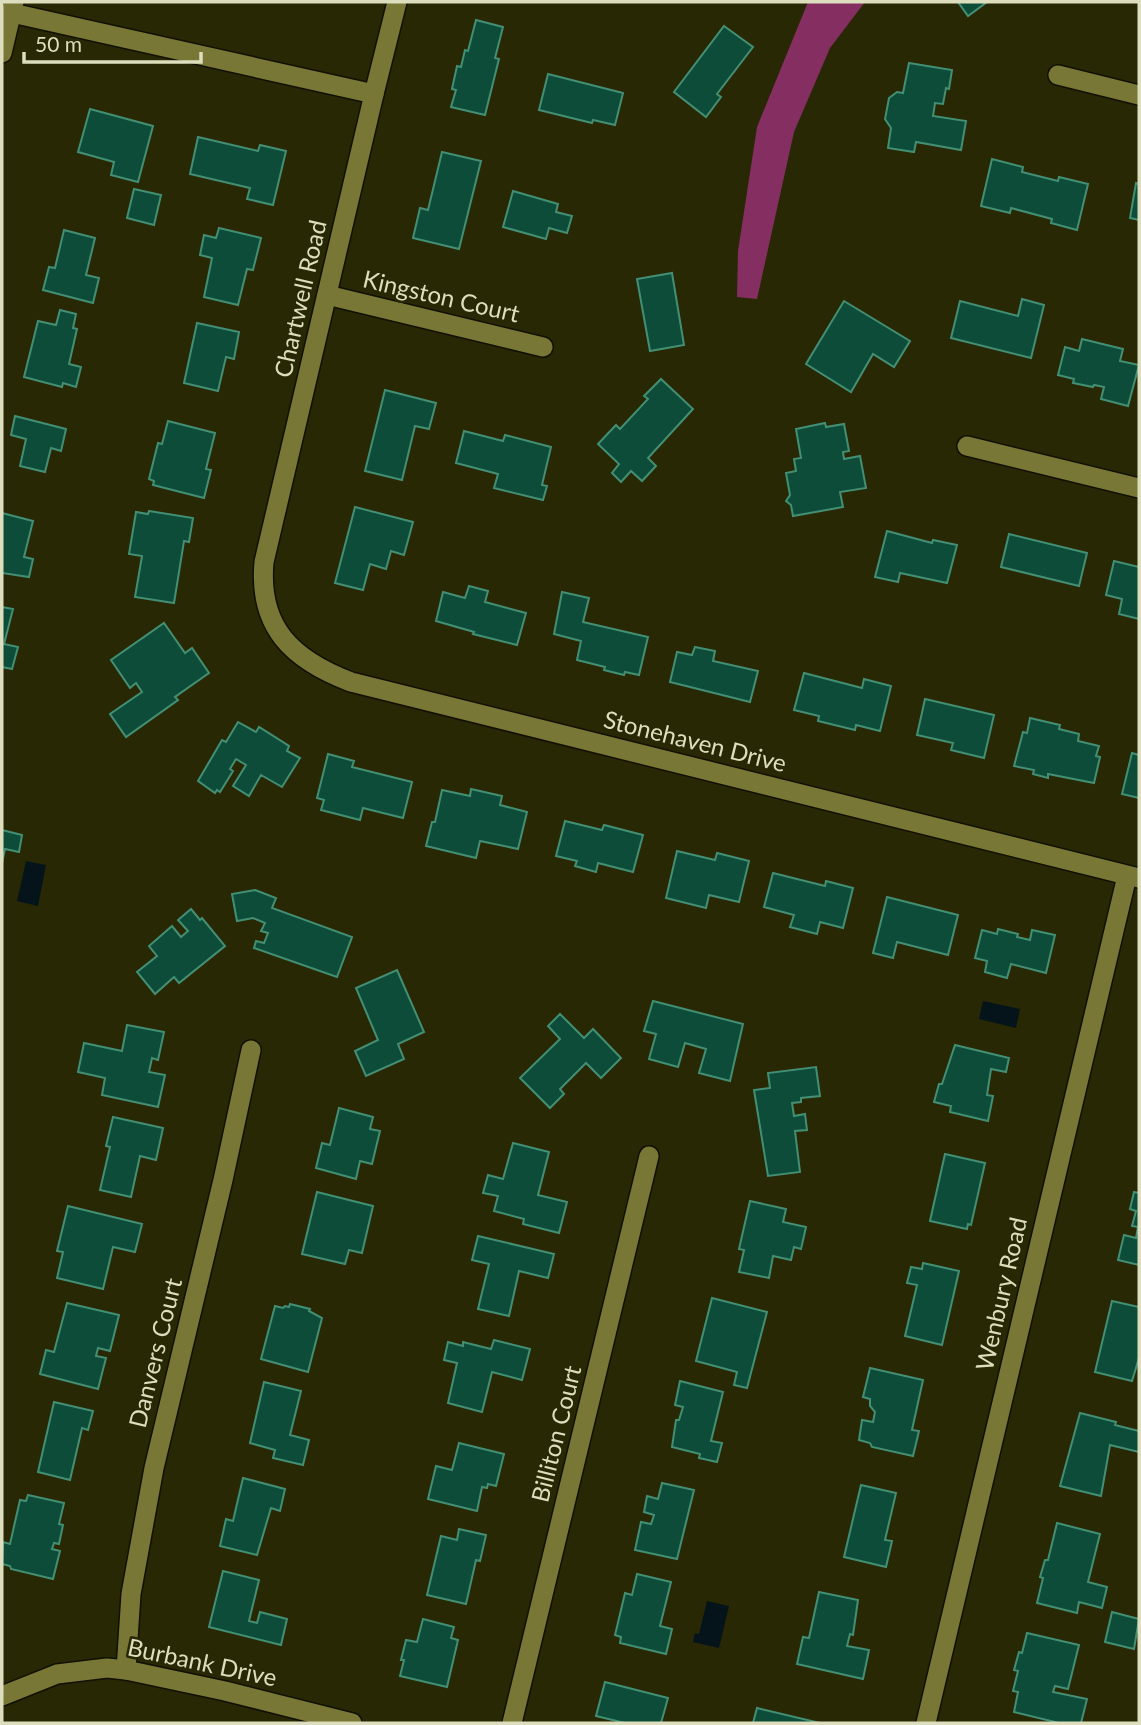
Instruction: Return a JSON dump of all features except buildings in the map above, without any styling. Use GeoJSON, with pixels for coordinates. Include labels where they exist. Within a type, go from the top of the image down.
{"type":"FeatureCollection","features":[{"type":"Feature","properties":{"kind":"street","name":"Chartwell Road"},"geometry":{"type":"LineString","coordinates":[[267,608],[262,581],[264,562],[397,2]]}},
{"type":"Feature","properties":{"kind":"street"},"geometry":{"type":"LineString","coordinates":[[2,53],[13,7],[374,94]]}},
{"type":"Feature","properties":{"kind":"street"},"geometry":{"type":"LineString","coordinates":[[1058,75],[1139,95]]}},
{"type":"Feature","properties":{"kind":"street","name":"Kingston Court"},"geometry":{"type":"LineString","coordinates":[[327,295],[543,347]]}},
{"type":"Feature","properties":{"kind":"street"},"geometry":{"type":"LineString","coordinates":[[967,446],[1139,488]]}},
{"type":"Feature","properties":{"kind":"street","name":"Stonehaven Drive"},"geometry":{"type":"LineString","coordinates":[[267,608],[276,628],[291,649],[314,667],[351,682],[1133,877]]}},
{"type":"Feature","properties":{"kind":"street","name":"Wenbury Road"},"geometry":{"type":"LineString","coordinates":[[926,1723],[1133,877]]}},
{"type":"Feature","properties":{"kind":"street","name":"Danvers Court"},"geometry":{"type":"LineString","coordinates":[[126,1670],[131,1594],[154,1468],[251,1051]]}},
{"type":"Feature","properties":{"kind":"street","name":"Billiton Court"},"geometry":{"type":"LineString","coordinates":[[512,1723],[649,1156]]}},
{"type":"Feature","properties":{"kind":"street","name":"Burbank Drive"},"geometry":{"type":"LineString","coordinates":[[2,1696],[57,1674],[107,1668],[225,1691],[352,1723]]}},
{"type":"Feature","properties":{"kind":"shaded area"},"geometry":{"type":"Polygon","coordinates":[[[808,2],[865,2],[830,48],[794,132],[757,299],[737,297],[738,251],[757,127],[808,2]]]}},
{"type":"Feature","properties":{"kind":"shaded area"},"geometry":{"type":"Polygon","coordinates":[[[26,861],[46,865],[38,906],[17,901],[26,861]]]}},
{"type":"Feature","properties":{"kind":"shaded area"},"geometry":{"type":"Polygon","coordinates":[[[983,1001],[1020,1009],[1016,1028],[979,1019],[983,1001]]]}},
{"type":"Feature","properties":{"kind":"shaded area"},"geometry":{"type":"Polygon","coordinates":[[[707,1601],[729,1606],[719,1648],[693,1642],[695,1633],[699,1634],[707,1601]]]}}]}
